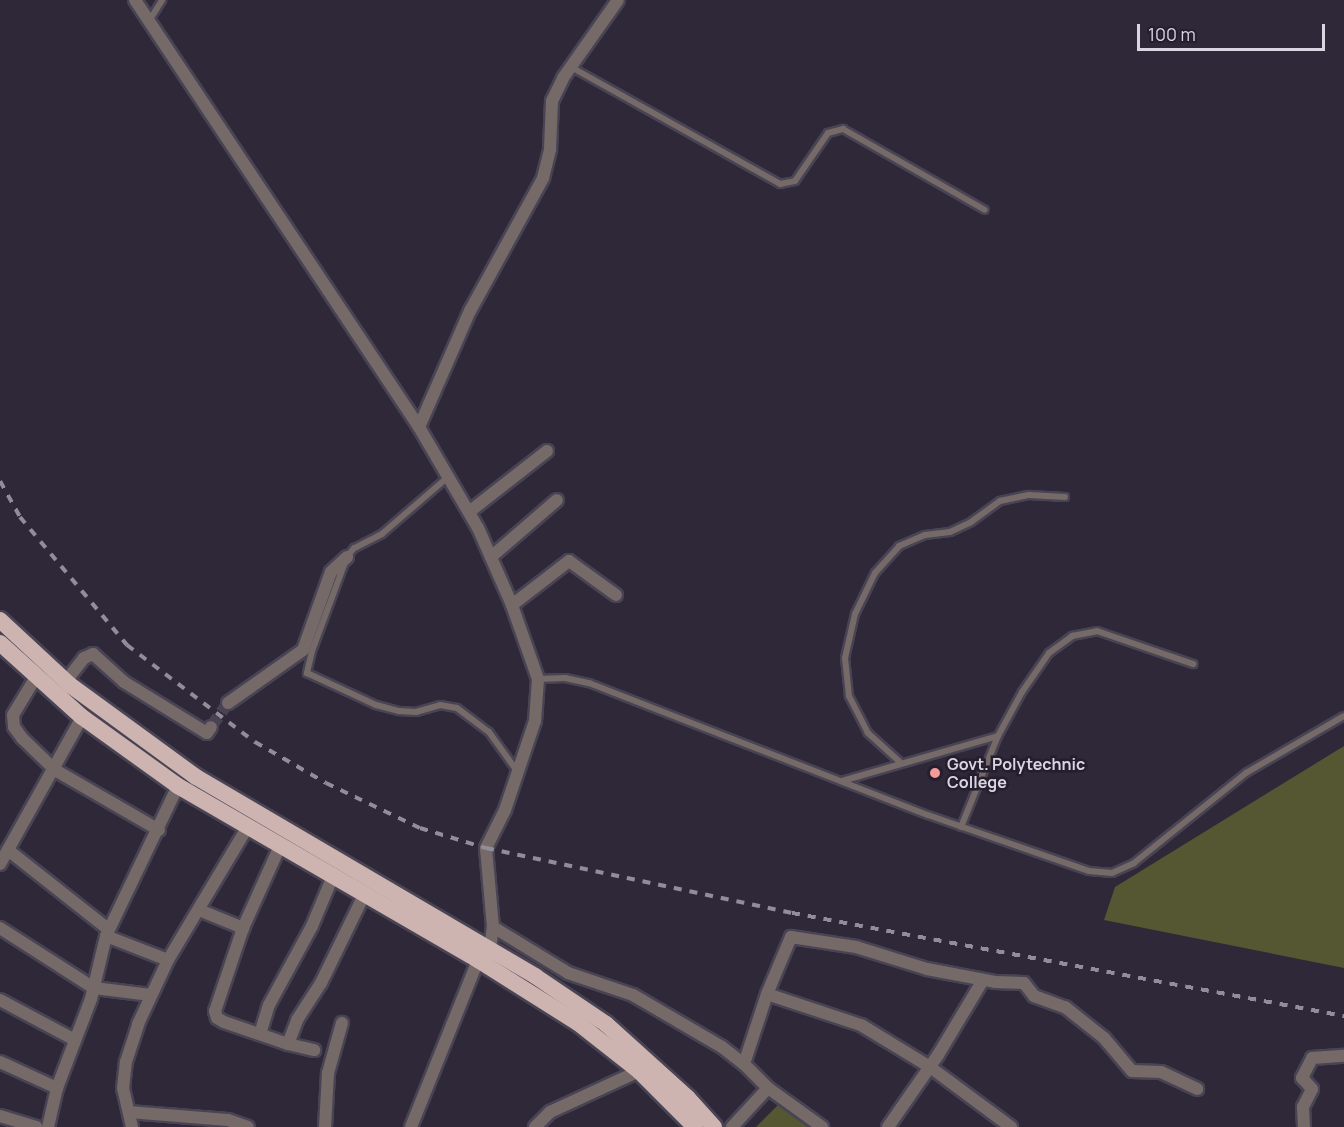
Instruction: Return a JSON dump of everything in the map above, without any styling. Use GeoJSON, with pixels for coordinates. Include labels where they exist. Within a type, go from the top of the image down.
{"type":"FeatureCollection","features":[{"type":"Feature","properties":{"kind":"highway"},"geometry":{"type":"LineString","coordinates":[[0,620],[66,681],[196,777],[484,955],[578,1023],[639,1071],[695,1127]]}},
{"type":"Feature","properties":{"kind":"highway"},"geometry":{"type":"LineString","coordinates":[[0,643],[82,717],[178,786],[333,876],[484,955],[535,976],[606,1024],[682,1092],[714,1127]]}},
{"type":"Feature","properties":{"kind":"street"},"geometry":{"type":"LineString","coordinates":[[135,0],[419,427],[469,512],[491,557],[512,605],[538,679],[535,721],[505,810],[486,848],[493,927],[484,955],[411,1127]]}},
{"type":"Feature","properties":{"kind":"street"},"geometry":{"type":"LineString","coordinates":[[419,427],[470,311],[543,178],[550,149],[552,101],[571,67],[618,0]]}},
{"type":"Feature","properties":{"kind":"street"},"geometry":{"type":"LineString","coordinates":[[469,512],[547,451]]}},
{"type":"Feature","properties":{"kind":"street"},"geometry":{"type":"LineString","coordinates":[[491,557],[557,500]]}},
{"type":"Feature","properties":{"kind":"street"},"geometry":{"type":"LineString","coordinates":[[228,703],[303,650],[331,572],[347,557]]}},
{"type":"Feature","properties":{"kind":"street"},"geometry":{"type":"LineString","coordinates":[[512,605],[569,561],[616,595]]}},
{"type":"Feature","properties":{"kind":"street"},"geometry":{"type":"LineString","coordinates":[[66,681],[84,658],[93,654],[124,682],[207,732],[211,727]]}},
{"type":"Feature","properties":{"kind":"street"},"geometry":{"type":"LineString","coordinates":[[36,677],[13,715],[14,727],[55,770],[159,830]]}},
{"type":"Feature","properties":{"kind":"street"},"geometry":{"type":"LineString","coordinates":[[0,864],[55,770],[82,717]]}},
{"type":"Feature","properties":{"kind":"street"},"geometry":{"type":"LineString","coordinates":[[48,1127],[57,1088],[94,987],[107,933],[159,830],[178,786]]}},
{"type":"Feature","properties":{"kind":"street"},"geometry":{"type":"LineString","coordinates":[[132,1127],[123,1089],[126,1062],[138,1024],[168,960],[247,828]]}},
{"type":"Feature","properties":{"kind":"street"},"geometry":{"type":"LineString","coordinates":[[280,846],[243,928],[215,1011],[217,1017],[224,1022],[288,1044],[314,1050]]}},
{"type":"Feature","properties":{"kind":"street"},"geometry":{"type":"LineString","coordinates":[[8,850],[107,933],[168,960]]}},
{"type":"Feature","properties":{"kind":"street"},"geometry":{"type":"LineString","coordinates":[[260,1034],[269,1005],[307,935],[333,876]]}},
{"type":"Feature","properties":{"kind":"street"},"geometry":{"type":"LineString","coordinates":[[288,1044],[297,1020],[321,983],[365,893]]}},
{"type":"Feature","properties":{"kind":"street"},"geometry":{"type":"LineString","coordinates":[[199,910],[243,928]]}},
{"type":"Feature","properties":{"kind":"street"},"geometry":{"type":"LineString","coordinates":[[493,927],[568,974],[633,995],[722,1047],[744,1064],[768,1088],[822,1127]]}},
{"type":"Feature","properties":{"kind":"street"},"geometry":{"type":"LineString","coordinates":[[0,928],[94,987],[151,995]]}},
{"type":"Feature","properties":{"kind":"street"},"geometry":{"type":"LineString","coordinates":[[744,1064],[767,994],[791,937],[856,947],[927,969],[983,980],[1024,983],[1034,996],[1065,1006],[1104,1038],[1132,1071],[1161,1072],[1197,1089]]}},
{"type":"Feature","properties":{"kind":"street"},"geometry":{"type":"LineString","coordinates":[[888,1127],[930,1067],[983,980]]}},
{"type":"Feature","properties":{"kind":"street"},"geometry":{"type":"LineString","coordinates":[[767,994],[861,1025],[930,1067],[1011,1127]]}},
{"type":"Feature","properties":{"kind":"street"},"geometry":{"type":"LineString","coordinates":[[0,1000],[75,1040]]}},
{"type":"Feature","properties":{"kind":"street"},"geometry":{"type":"LineString","coordinates":[[326,1127],[328,1073],[342,1023]]}},
{"type":"Feature","properties":{"kind":"street"},"geometry":{"type":"LineString","coordinates":[[1304,1127],[1303,1107],[1312,1089],[1302,1078],[1312,1058],[1344,1056]]}},
{"type":"Feature","properties":{"kind":"street"},"geometry":{"type":"LineString","coordinates":[[0,1062],[57,1088]]}},
{"type":"Feature","properties":{"kind":"street"},"geometry":{"type":"LineString","coordinates":[[535,1127],[550,1112],[639,1071]]}},
{"type":"Feature","properties":{"kind":"street"},"geometry":{"type":"LineString","coordinates":[[732,1127],[768,1088]]}},
{"type":"Feature","properties":{"kind":"street"},"geometry":{"type":"LineString","coordinates":[[129,1112],[228,1120],[248,1127]]}},
{"type":"Feature","properties":{"kind":"street"},"geometry":{"type":"LineString","coordinates":[[0,1116],[36,1127]]}},
{"type":"Feature","properties":{"kind":"lane"},"geometry":{"type":"LineString","coordinates":[[149,21],[162,0]]}},
{"type":"Feature","properties":{"kind":"lane"},"geometry":{"type":"LineString","coordinates":[[571,67],[780,184],[795,181],[828,133],[843,129],[985,210]]}},
{"type":"Feature","properties":{"kind":"lane"},"geometry":{"type":"LineString","coordinates":[[448,477],[389,529],[354,548],[347,557],[312,651],[307,673],[376,705],[399,711],[416,711],[440,705],[457,708],[489,732],[519,773]]}},
{"type":"Feature","properties":{"kind":"lane"},"geometry":{"type":"LineString","coordinates":[[901,763],[868,733],[849,696],[845,658],[855,614],[875,573],[899,546],[926,535],[950,532],[971,522],[1000,501],[1029,495],[1065,497]]}},
{"type":"Feature","properties":{"kind":"lane"},"geometry":{"type":"LineString","coordinates":[[961,827],[999,735],[1022,692],[1049,653],[1072,636],[1096,631],[1193,664]]}},
{"type":"Feature","properties":{"kind":"lane"},"geometry":{"type":"LineString","coordinates":[[538,679],[565,678],[589,682],[961,827],[1089,872],[1112,873],[1134,863],[1246,773],[1344,716]]}},
{"type":"Feature","properties":{"kind":"lane"},"geometry":{"type":"LineString","coordinates":[[842,781],[999,735]]}},
{"type":"Feature","properties":{"kind":"green space"},"geometry":{"type":"Polygon","coordinates":[[[1344,746],[1344,968],[1104,920],[1115,887],[1344,746]]]}},
{"type":"Feature","properties":{"kind":"green space"},"geometry":{"type":"Polygon","coordinates":[[[780,1103],[810,1127],[756,1127],[780,1103]]]}},
{"type":"Feature","properties":{"kind":"tunnel"},"geometry":{"type":"LineString","coordinates":[[211,727],[228,703]]}},
{"type":"Feature","properties":{"kind":"railway"},"geometry":{"type":"LineString","coordinates":[[0,481],[20,517],[127,645],[255,742],[326,783],[420,828],[486,848],[792,913],[1344,1016]]}},
{"type":"Feature","properties":{"kind":"place","name":"Govt. Polytechnic College"},"geometry":{"type":"Point","coordinates":[935,773]}}]}
